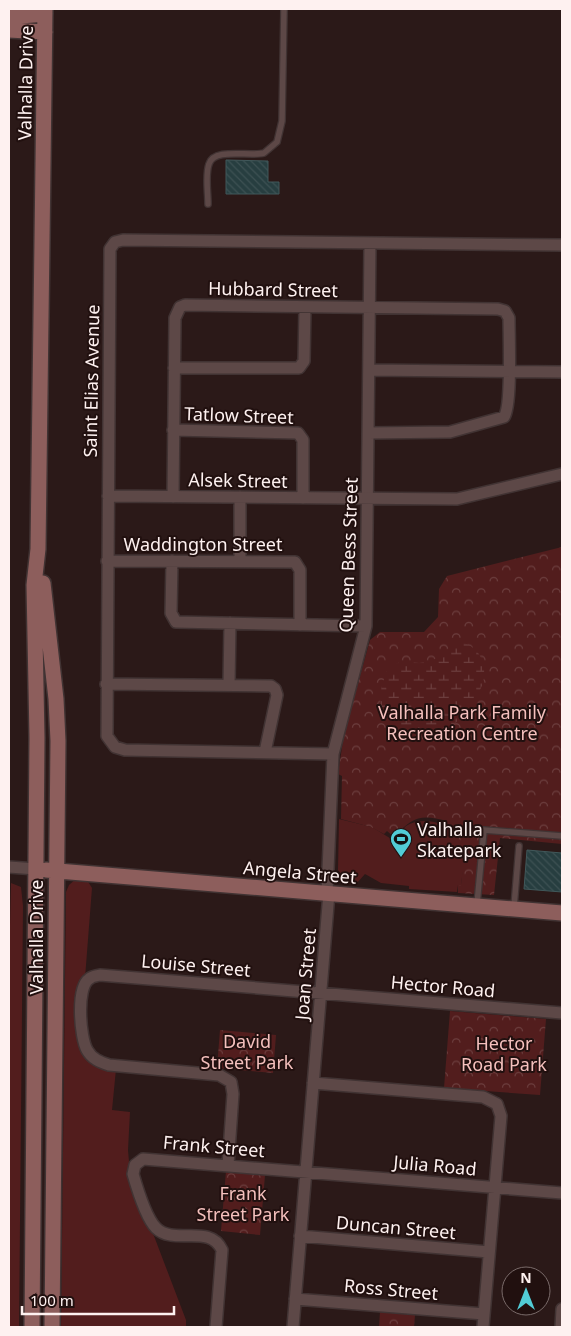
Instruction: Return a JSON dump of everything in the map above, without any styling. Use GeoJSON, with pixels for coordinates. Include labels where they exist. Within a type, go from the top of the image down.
{"type":"FeatureCollection","features":[{"type":"Feature","properties":{"kind":"main road"},"geometry":{"type":"LineString","coordinates":[[9,18],[45,12]]}},
{"type":"Feature","properties":{"kind":"main road","name":"Valhalla Drive"},"geometry":{"type":"LineString","coordinates":[[32,1327],[36,869],[34,585],[38,549],[45,12]]}},
{"type":"Feature","properties":{"kind":"main road"},"geometry":{"type":"LineString","coordinates":[[9,30],[45,32]]}},
{"type":"Feature","properties":{"kind":"main road","name":"Valhalla Drive"},"geometry":{"type":"LineString","coordinates":[[38,549],[56,707],[52,1327]]}},
{"type":"Feature","properties":{"kind":"main road","name":"Angela Street"},"geometry":{"type":"LineString","coordinates":[[36,869],[562,913]]}},
{"type":"Feature","properties":{"kind":"street","name":"Saint Elias Avenue"},"geometry":{"type":"LineString","coordinates":[[333,754],[125,750],[115,747],[109,740],[106,732],[106,684],[110,249],[115,242],[123,240],[562,245]]}},
{"type":"Feature","properties":{"kind":"street","name":"Queen Bess Street"},"geometry":{"type":"LineString","coordinates":[[328,893],[333,754],[366,626],[370,243]]}},
{"type":"Feature","properties":{"kind":"street","name":"Hubbard Street"},"geometry":{"type":"LineString","coordinates":[[174,368],[175,315],[177,309],[185,305],[502,310],[509,318],[507,411],[500,420],[450,432],[368,433]]}},
{"type":"Feature","properties":{"kind":"street"},"geometry":{"type":"LineString","coordinates":[[172,497],[174,368],[299,368],[304,361],[305,307]]}},
{"type":"Feature","properties":{"kind":"street"},"geometry":{"type":"LineString","coordinates":[[369,370],[562,372]]}},
{"type":"Feature","properties":{"kind":"street","name":"Tatlow Street"},"geometry":{"type":"LineString","coordinates":[[173,430],[298,433],[303,440],[303,498]]}},
{"type":"Feature","properties":{"kind":"street","name":"Alsek Street"},"geometry":{"type":"LineString","coordinates":[[108,496],[456,499],[562,474]]}},
{"type":"Feature","properties":{"kind":"street"},"geometry":{"type":"LineString","coordinates":[[240,497],[240,561]]}},
{"type":"Feature","properties":{"kind":"street","name":"Waddington Street"},"geometry":{"type":"LineString","coordinates":[[107,561],[291,561],[298,564],[300,570],[300,625]]}},
{"type":"Feature","properties":{"kind":"street"},"geometry":{"type":"LineString","coordinates":[[172,561],[171,613],[174,620],[180,623],[366,626]]}},
{"type":"Feature","properties":{"kind":"street"},"geometry":{"type":"LineString","coordinates":[[229,685],[230,623]]}},
{"type":"Feature","properties":{"kind":"street"},"geometry":{"type":"LineString","coordinates":[[106,684],[271,686],[277,692],[265,752]]}},
{"type":"Feature","properties":{"kind":"street"},"geometry":{"type":"LineString","coordinates":[[9,867],[36,869]]}},
{"type":"Feature","properties":{"kind":"street","name":"Joan Street"},"geometry":{"type":"LineString","coordinates":[[293,1327],[328,893]]}},
{"type":"Feature","properties":{"kind":"street","name":"Louise Street"},"geometry":{"type":"LineString","coordinates":[[228,1165],[233,1094],[232,1085],[229,1080],[219,1075],[109,1065],[94,1059],[87,1050],[80,1020],[82,996],[87,981],[100,975],[321,993]]}},
{"type":"Feature","properties":{"kind":"street","name":"Hector Road"},"geometry":{"type":"LineString","coordinates":[[321,993],[562,1013]]}},
{"type":"Feature","properties":{"kind":"street"},"geometry":{"type":"LineString","coordinates":[[313,1083],[483,1097],[497,1104],[501,1116],[483,1327]]}},
{"type":"Feature","properties":{"kind":"street","name":"Frank Street"},"geometry":{"type":"LineString","coordinates":[[216,1327],[222,1250],[219,1244],[208,1237],[170,1235],[157,1230],[151,1222],[134,1177],[135,1165],[146,1158],[306,1172]]}},
{"type":"Feature","properties":{"kind":"street","name":"Julia Road"},"geometry":{"type":"LineString","coordinates":[[306,1172],[562,1193]]}},
{"type":"Feature","properties":{"kind":"street","name":"Duncan Street"},"geometry":{"type":"LineString","coordinates":[[300,1236],[489,1252]]}},
{"type":"Feature","properties":{"kind":"street","name":"Ross Street"},"geometry":{"type":"LineString","coordinates":[[295,1299],[484,1314]]}},
{"type":"Feature","properties":{"kind":"street"},"geometry":{"type":"LineString","coordinates":[[561,1325],[562,1309]]}},
{"type":"Feature","properties":{"kind":"lane"},"geometry":{"type":"LineString","coordinates":[[208,204],[208,168],[212,158],[219,154],[264,153],[277,142],[282,121],[284,9]]}},
{"type":"Feature","properties":{"kind":"lane"},"geometry":{"type":"LineString","coordinates":[[477,906],[484,830],[562,836]]}},
{"type":"Feature","properties":{"kind":"lane"},"geometry":{"type":"LineString","coordinates":[[514,909],[520,846]]}},
{"type":"Feature","properties":{"kind":"green space","name":"Valhalla Park Family Recreation Centre"},"geometry":{"type":"Polygon","coordinates":[[[562,547],[562,844],[500,838],[494,895],[458,893],[458,885],[461,885],[464,860],[463,846],[455,833],[447,826],[447,821],[430,818],[417,819],[406,825],[394,837],[387,831],[384,834],[371,827],[341,819],[342,776],[338,774],[344,734],[370,640],[380,632],[424,632],[438,617],[439,589],[447,576],[562,547]]]}},
{"type":"Feature","properties":{"kind":"green space"},"geometry":{"type":"Polygon","coordinates":[[[460,642],[472,647],[478,653],[482,660],[484,680],[475,699],[459,720],[448,727],[428,731],[408,731],[396,728],[388,722],[380,705],[383,681],[388,668],[394,664],[405,662],[424,663],[430,661],[460,642]]]}},
{"type":"Feature","properties":{"kind":"green space","name":"Valhalla Skatepark"},"geometry":{"type":"Polygon","coordinates":[[[339,819],[372,827],[393,840],[406,826],[422,821],[440,824],[448,828],[456,833],[461,840],[465,853],[461,885],[458,885],[457,892],[409,889],[409,886],[381,883],[365,874],[356,884],[347,884],[338,870],[339,819]]]}},
{"type":"Feature","properties":{"kind":"green space"},"geometry":{"type":"Polygon","coordinates":[[[77,878],[87,880],[92,888],[85,978],[83,1048],[116,1069],[112,1110],[130,1112],[128,1150],[130,1173],[186,1320],[186,1327],[61,1327],[66,892],[69,885],[77,878]]]}},
{"type":"Feature","properties":{"kind":"green space"},"geometry":{"type":"Polygon","coordinates":[[[11,883],[21,887],[23,906],[19,1327],[9,1327],[9,968],[11,883]]]}},
{"type":"Feature","properties":{"kind":"green space","name":"Hector Road Park"},"geometry":{"type":"Polygon","coordinates":[[[450,1011],[546,1019],[540,1095],[444,1088],[450,1011]]]}},
{"type":"Feature","properties":{"kind":"green space","name":"David Street Park"},"geometry":{"type":"Polygon","coordinates":[[[220,1030],[276,1035],[273,1073],[217,1068],[220,1030]]]}},
{"type":"Feature","properties":{"kind":"green space","name":"Frank Street Park"},"geometry":{"type":"Polygon","coordinates":[[[226,1171],[265,1175],[260,1235],[221,1231],[226,1171]]]}},
{"type":"Feature","properties":{"kind":"green space"},"geometry":{"type":"Polygon","coordinates":[[[380,1312],[415,1315],[414,1327],[379,1327],[380,1312]]]}},
{"type":"Feature","properties":{"kind":"building"},"geometry":{"type":"Polygon","coordinates":[[[226,160],[268,161],[268,182],[279,182],[279,194],[226,194],[226,160]]]}},
{"type":"Feature","properties":{"kind":"building"},"geometry":{"type":"Polygon","coordinates":[[[527,850],[562,853],[562,892],[524,889],[527,850]]]}},
{"type":"Feature","properties":{"kind":"place","name":"Valhalla Skatepark"},"geometry":{"type":"Point","coordinates":[401,858]}}]}
